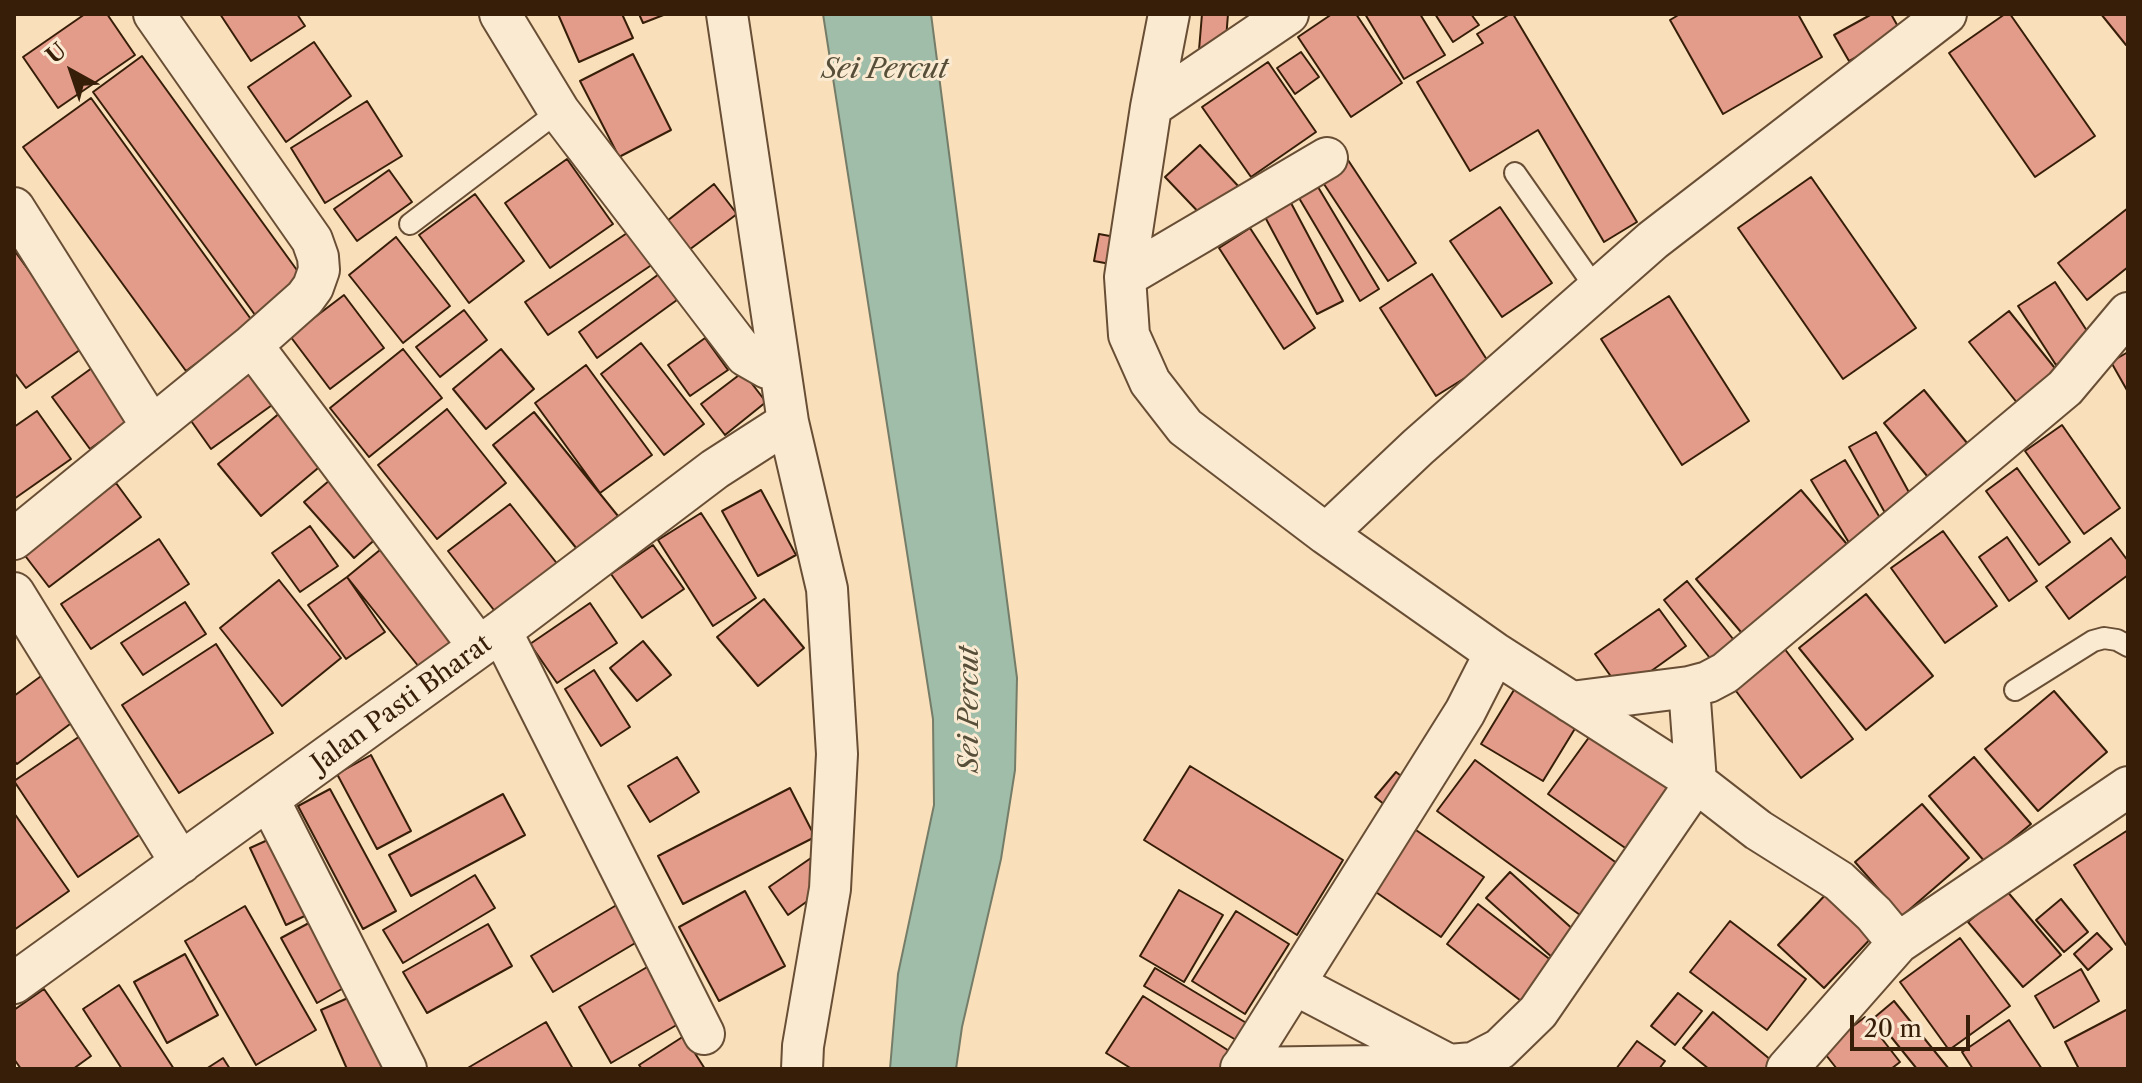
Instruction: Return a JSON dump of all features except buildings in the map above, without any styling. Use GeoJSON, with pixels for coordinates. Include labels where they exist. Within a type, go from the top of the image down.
{"type":"FeatureCollection","features":[{"type":"Feature","properties":{"kind":"street"},"geometry":{"type":"LineString","coordinates":[[14,539],[252,345],[305,298],[319,270],[312,240],[154,14]]}},
{"type":"Feature","properties":{"kind":"street"},"geometry":{"type":"LineString","coordinates":[[500,14],[559,111],[746,356],[767,368],[779,369]]}},
{"type":"Feature","properties":{"kind":"street"},"geometry":{"type":"LineString","coordinates":[[727,14],[788,422],[827,589],[837,754],[830,889],[803,1046],[802,1069]]}},
{"type":"Feature","properties":{"kind":"street"},"geometry":{"type":"LineString","coordinates":[[1169,14],[1151,107],[1125,277],[1129,335],[1150,382],[1185,427],[1326,534],[1495,653],[1696,782],[1758,830],[1839,881],[1874,914],[1898,943]]}},
{"type":"Feature","properties":{"kind":"street"},"geometry":{"type":"LineString","coordinates":[[1151,107],[1288,14]]}},
{"type":"Feature","properties":{"kind":"street"},"geometry":{"type":"LineString","coordinates":[[1326,534],[1418,447],[1653,240],[1946,14]]}},
{"type":"Feature","properties":{"kind":"street"},"geometry":{"type":"LineString","coordinates":[[1125,277],[1327,158]]}},
{"type":"Feature","properties":{"kind":"street"},"geometry":{"type":"LineString","coordinates":[[14,208],[151,425]]}},
{"type":"Feature","properties":{"kind":"street"},"geometry":{"type":"LineString","coordinates":[[1571,702],[1689,687],[1725,673],[2065,388],[2128,313]]}},
{"type":"Feature","properties":{"kind":"street"},"geometry":{"type":"LineString","coordinates":[[252,345],[490,639],[704,1034]]}},
{"type":"Feature","properties":{"kind":"street","name":"Jalan Pasti Bharat"},"geometry":{"type":"LineString","coordinates":[[14,983],[490,639],[715,469],[788,422]]}},
{"type":"Feature","properties":{"kind":"street"},"geometry":{"type":"LineString","coordinates":[[14,593],[181,863]]}},
{"type":"Feature","properties":{"kind":"street"},"geometry":{"type":"LineString","coordinates":[[1241,1068],[1465,712],[1495,653]]}},
{"type":"Feature","properties":{"kind":"street"},"geometry":{"type":"LineString","coordinates":[[1241,1068],[1449,1065],[1473,1063],[1500,1049],[1538,1012],[1696,782],[1689,687]]}},
{"type":"Feature","properties":{"kind":"street"},"geometry":{"type":"LineString","coordinates":[[1787,1069],[1898,943],[2128,787]]}},
{"type":"Feature","properties":{"kind":"street"},"geometry":{"type":"LineString","coordinates":[[269,800],[406,1069]]}},
{"type":"Feature","properties":{"kind":"street"},"geometry":{"type":"LineString","coordinates":[[1294,984],[1449,1065]]}},
{"type":"Feature","properties":{"kind":"lane"},"geometry":{"type":"LineString","coordinates":[[410,224],[559,111]]}},
{"type":"Feature","properties":{"kind":"lane"},"geometry":{"type":"LineString","coordinates":[[1515,173],[1597,290]]}},
{"type":"Feature","properties":{"kind":"lane"},"geometry":{"type":"LineString","coordinates":[[2015,690],[2093,641],[2104,638],[2128,646]]}},
{"type":"Feature","properties":{"kind":"water","name":"Sei Percut"},"geometry":{"type":"Polygon","coordinates":[[[823,14],[931,14],[1017,678],[1015,770],[1001,859],[962,1027],[956,1069],[890,1069],[898,974],[934,805],[933,719],[823,14]]]}}]}
